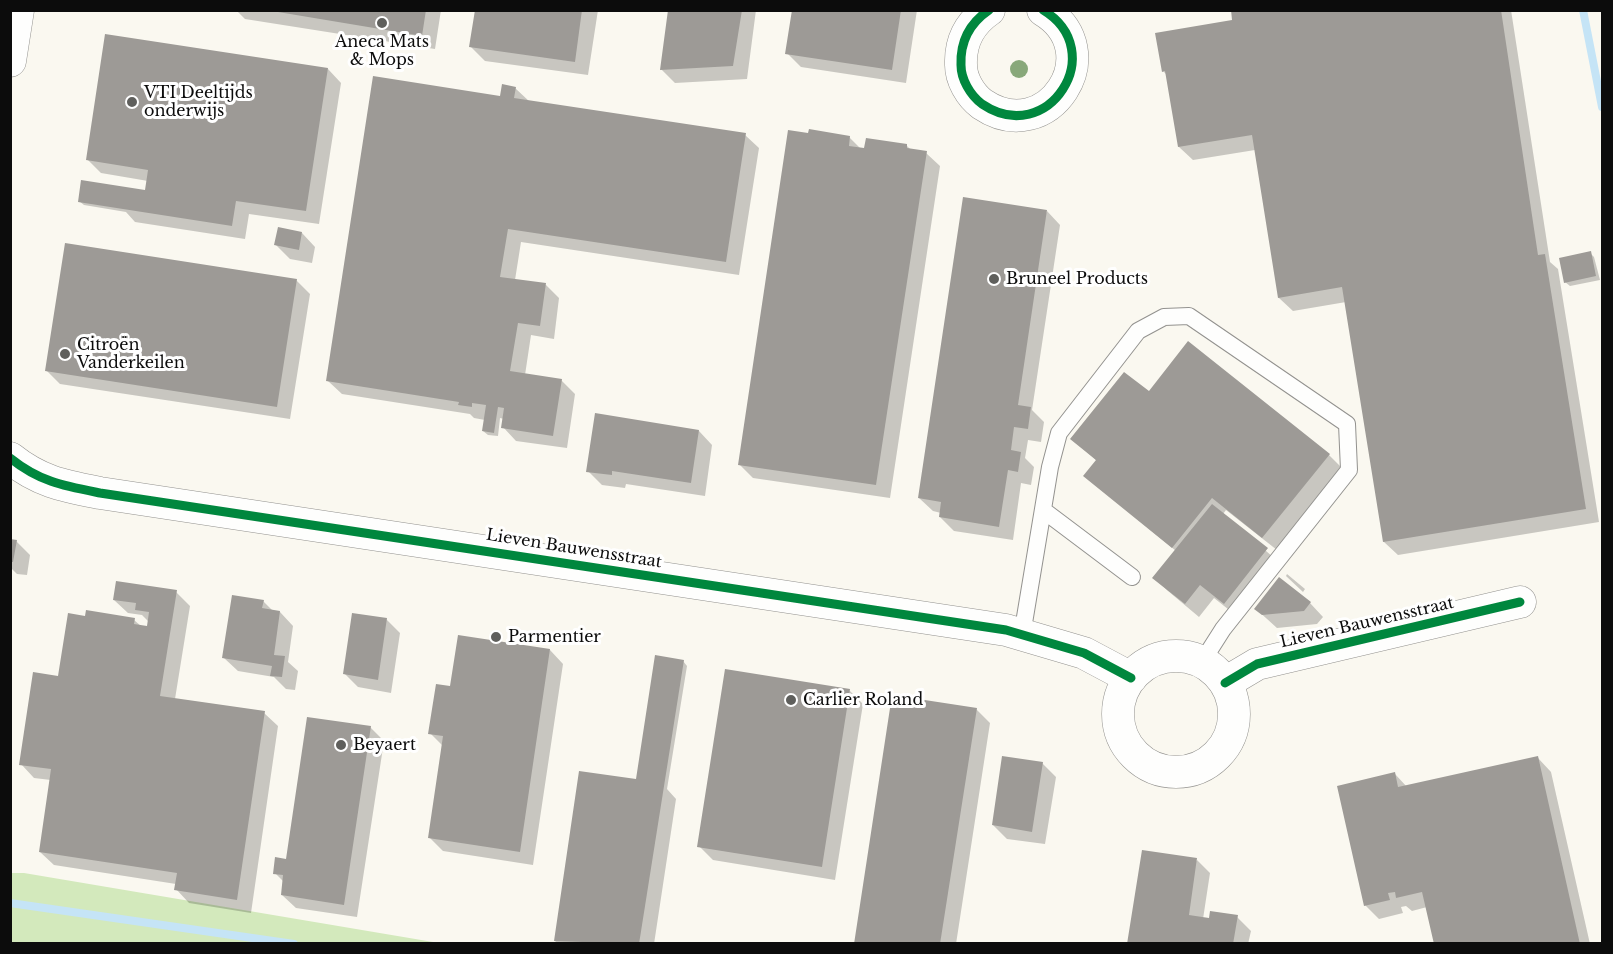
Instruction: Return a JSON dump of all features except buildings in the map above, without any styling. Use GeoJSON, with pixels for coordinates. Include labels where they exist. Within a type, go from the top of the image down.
{"type":"FeatureCollection","features":[{"type":"Feature","properties":{"kind":"street"},"geometry":{"type":"LineString","coordinates":[[10,61],[18,10]]}},
{"type":"Feature","properties":{"kind":"street"},"geometry":{"type":"LineString","coordinates":[[989,10],[974,22],[965,36],[960,53],[961,70],[966,86],[976,100],[991,110],[1007,115],[1024,116],[1041,110],[1055,101],[1065,87],[1071,72],[1072,57],[1069,41],[1056,20],[1043,10]]}},
{"type":"Feature","properties":{"kind":"street","name":"Lieven Bauwensstraat"},"geometry":{"type":"LineString","coordinates":[[10,458],[52,484],[100,493],[1006,630],[1084,653],[1131,678]]}},
{"type":"Feature","properties":{"kind":"street","name":"Lieven Bauwensstraat"},"geometry":{"type":"LineString","coordinates":[[1225,683],[1257,664],[1520,602]]}},
{"type":"Feature","properties":{"kind":"street"},"geometry":{"type":"LineString","coordinates":[[1184,657],[1202,662],[1225,683],[1233,699],[1234,717],[1231,734],[1221,751],[1206,765],[1186,772],[1164,771],[1144,763],[1130,750],[1121,732],[1118,714],[1122,694],[1131,678],[1146,665],[1164,658],[1184,657]]}},
{"type":"Feature","properties":{"kind":"lane"},"geometry":{"type":"LineString","coordinates":[[1022,634],[1050,467],[1059,433],[1138,331],[1164,317],[1189,316],[1347,424],[1349,470],[1223,629],[1202,662]]}},
{"type":"Feature","properties":{"kind":"lane"},"geometry":{"type":"LineString","coordinates":[[1043,510],[1132,577]]}},
{"type":"Feature","properties":{"kind":"green space"},"geometry":{"type":"Polygon","coordinates":[[[11,873],[24,873],[439,943],[11,943],[11,873]]]}},
{"type":"Feature","properties":{"kind":"waterway"},"geometry":{"type":"LineString","coordinates":[[1583,10],[1602,107]]}},
{"type":"Feature","properties":{"kind":"waterway"},"geometry":{"type":"LineString","coordinates":[[10,903],[294,944]]}},
{"type":"Feature","properties":{"kind":"cycle path"},"geometry":{"type":"LineString","coordinates":[[989,10],[976,21],[964,40],[961,70],[974,96],[982,104],[1006,115],[1029,114],[1048,105],[1063,89],[1071,70],[1071,48],[1063,28],[1043,10]]}},
{"type":"Feature","properties":{"kind":"cycle path"},"geometry":{"type":"LineString","coordinates":[[10,458],[42,478],[100,493],[1006,630],[1084,653],[1131,678]]}},
{"type":"Feature","properties":{"kind":"cycle path"},"geometry":{"type":"LineString","coordinates":[[1225,683],[1257,664],[1520,602]]}},
{"type":"Feature","properties":{"kind":"place","name":"Aneca Mats & Mops"},"geometry":{"type":"Point","coordinates":[382,23]}},
{"type":"Feature","properties":{"kind":"place","name":"VTI Deeltijds onderwijs"},"geometry":{"type":"Point","coordinates":[132,102]}},
{"type":"Feature","properties":{"kind":"place","name":"Bruneel Products"},"geometry":{"type":"Point","coordinates":[994,279]}},
{"type":"Feature","properties":{"kind":"place","name":"Citroën Vanderkeilen"},"geometry":{"type":"Point","coordinates":[65,354]}},
{"type":"Feature","properties":{"kind":"place","name":"Parmentier"},"geometry":{"type":"Point","coordinates":[496,637]}},
{"type":"Feature","properties":{"kind":"place","name":"Carlier Roland"},"geometry":{"type":"Point","coordinates":[791,700]}},
{"type":"Feature","properties":{"kind":"place","name":"Beyaert"},"geometry":{"type":"Point","coordinates":[341,745]}}]}
